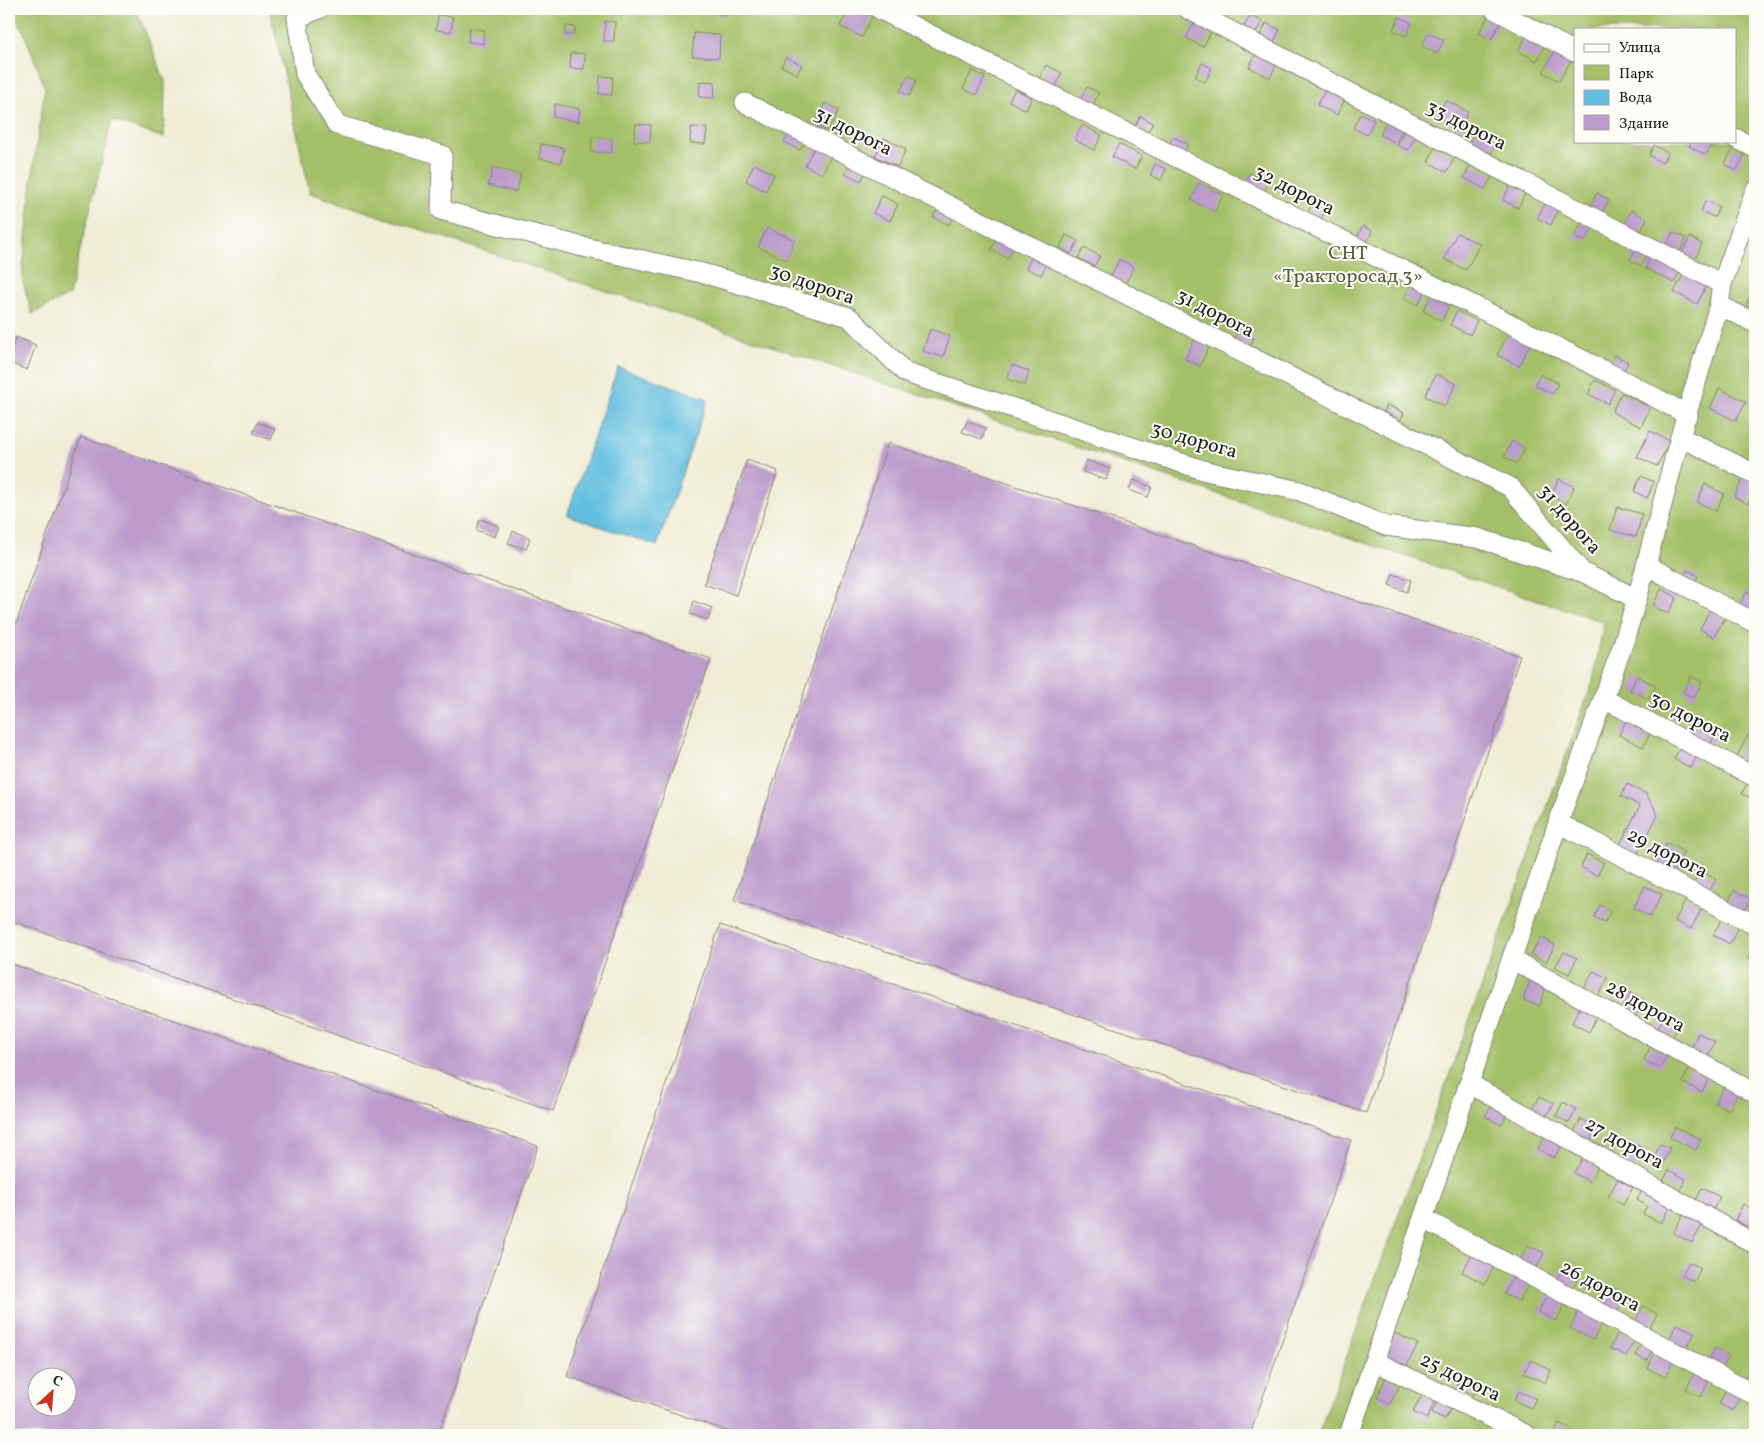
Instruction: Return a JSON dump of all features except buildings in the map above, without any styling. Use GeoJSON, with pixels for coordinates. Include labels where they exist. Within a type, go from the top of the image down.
{"type":"FeatureCollection","features":[{"type":"Feature","properties":{"kind":"street","name":"30 дорога"},"geometry":{"type":"LineString","coordinates":[[319,9],[297,18],[305,74],[337,125],[442,155],[441,210],[579,246],[706,274],[848,317],[906,373],[1206,471],[1300,491],[1386,526],[1478,538],[1582,572]]}},
{"type":"Feature","properties":{"kind":"street","name":"32 дорога"},"geometry":{"type":"LineString","coordinates":[[878,9],[1600,368],[1688,415]]}},
{"type":"Feature","properties":{"kind":"street","name":"33 дорога"},"geometry":{"type":"LineString","coordinates":[[1188,9],[1722,284]]}},
{"type":"Feature","properties":{"kind":"street"},"geometry":{"type":"LineString","coordinates":[[1494,9],[1574,51]]}},
{"type":"Feature","properties":{"kind":"street","name":"31 дорога"},"geometry":{"type":"LineString","coordinates":[[745,103],[1510,487],[1582,572],[1637,599]]}},
{"type":"Feature","properties":{"kind":"street"},"geometry":{"type":"LineString","coordinates":[[1736,138],[1755,148]]}},
{"type":"Feature","properties":{"kind":"street"},"geometry":{"type":"LineString","coordinates":[[1348,1435],[1637,599],[1680,437],[1719,305],[1722,284],[1755,191]]}},
{"type":"Feature","properties":{"kind":"street"},"geometry":{"type":"LineString","coordinates":[[1719,305],[1755,323]]}},
{"type":"Feature","properties":{"kind":"street"},"geometry":{"type":"LineString","coordinates":[[1680,437],[1755,474]]}},
{"type":"Feature","properties":{"kind":"street"},"geometry":{"type":"LineString","coordinates":[[1646,565],[1755,623]]}},
{"type":"Feature","properties":{"kind":"street","name":"30 дорога"},"geometry":{"type":"LineString","coordinates":[[1604,699],[1755,777]]}},
{"type":"Feature","properties":{"kind":"street","name":"29 дорога"},"geometry":{"type":"LineString","coordinates":[[1558,823],[1755,925]]}},
{"type":"Feature","properties":{"kind":"street","name":"28 дорога"},"geometry":{"type":"LineString","coordinates":[[1513,960],[1755,1093]]}},
{"type":"Feature","properties":{"kind":"street","name":"27 дорога"},"geometry":{"type":"LineString","coordinates":[[1470,1084],[1755,1244]]}},
{"type":"Feature","properties":{"kind":"street","name":"26 дорога"},"geometry":{"type":"LineString","coordinates":[[1424,1219],[1755,1395]]}},
{"type":"Feature","properties":{"kind":"street","name":"25 дорога"},"geometry":{"type":"LineString","coordinates":[[1374,1360],[1527,1435]]}},
{"type":"Feature","properties":{"kind":"green space"},"geometry":{"type":"Polygon","coordinates":[[[9,9],[136,9],[165,81],[164,138],[112,120],[69,295],[32,314],[22,278],[34,162],[45,88],[23,30],[9,9]]]}},
{"type":"Feature","properties":{"kind":"green space","name":"СНТ «Тракторосад 3»"},"geometry":{"type":"Polygon","coordinates":[[[270,9],[1755,9],[1755,1435],[1318,1435],[1593,681],[1604,622],[310,193],[270,9]]]}},
{"type":"Feature","properties":{"kind":"water"},"geometry":{"type":"Polygon","coordinates":[[[618,367],[708,399],[657,546],[567,515],[618,367]]]}}]}
